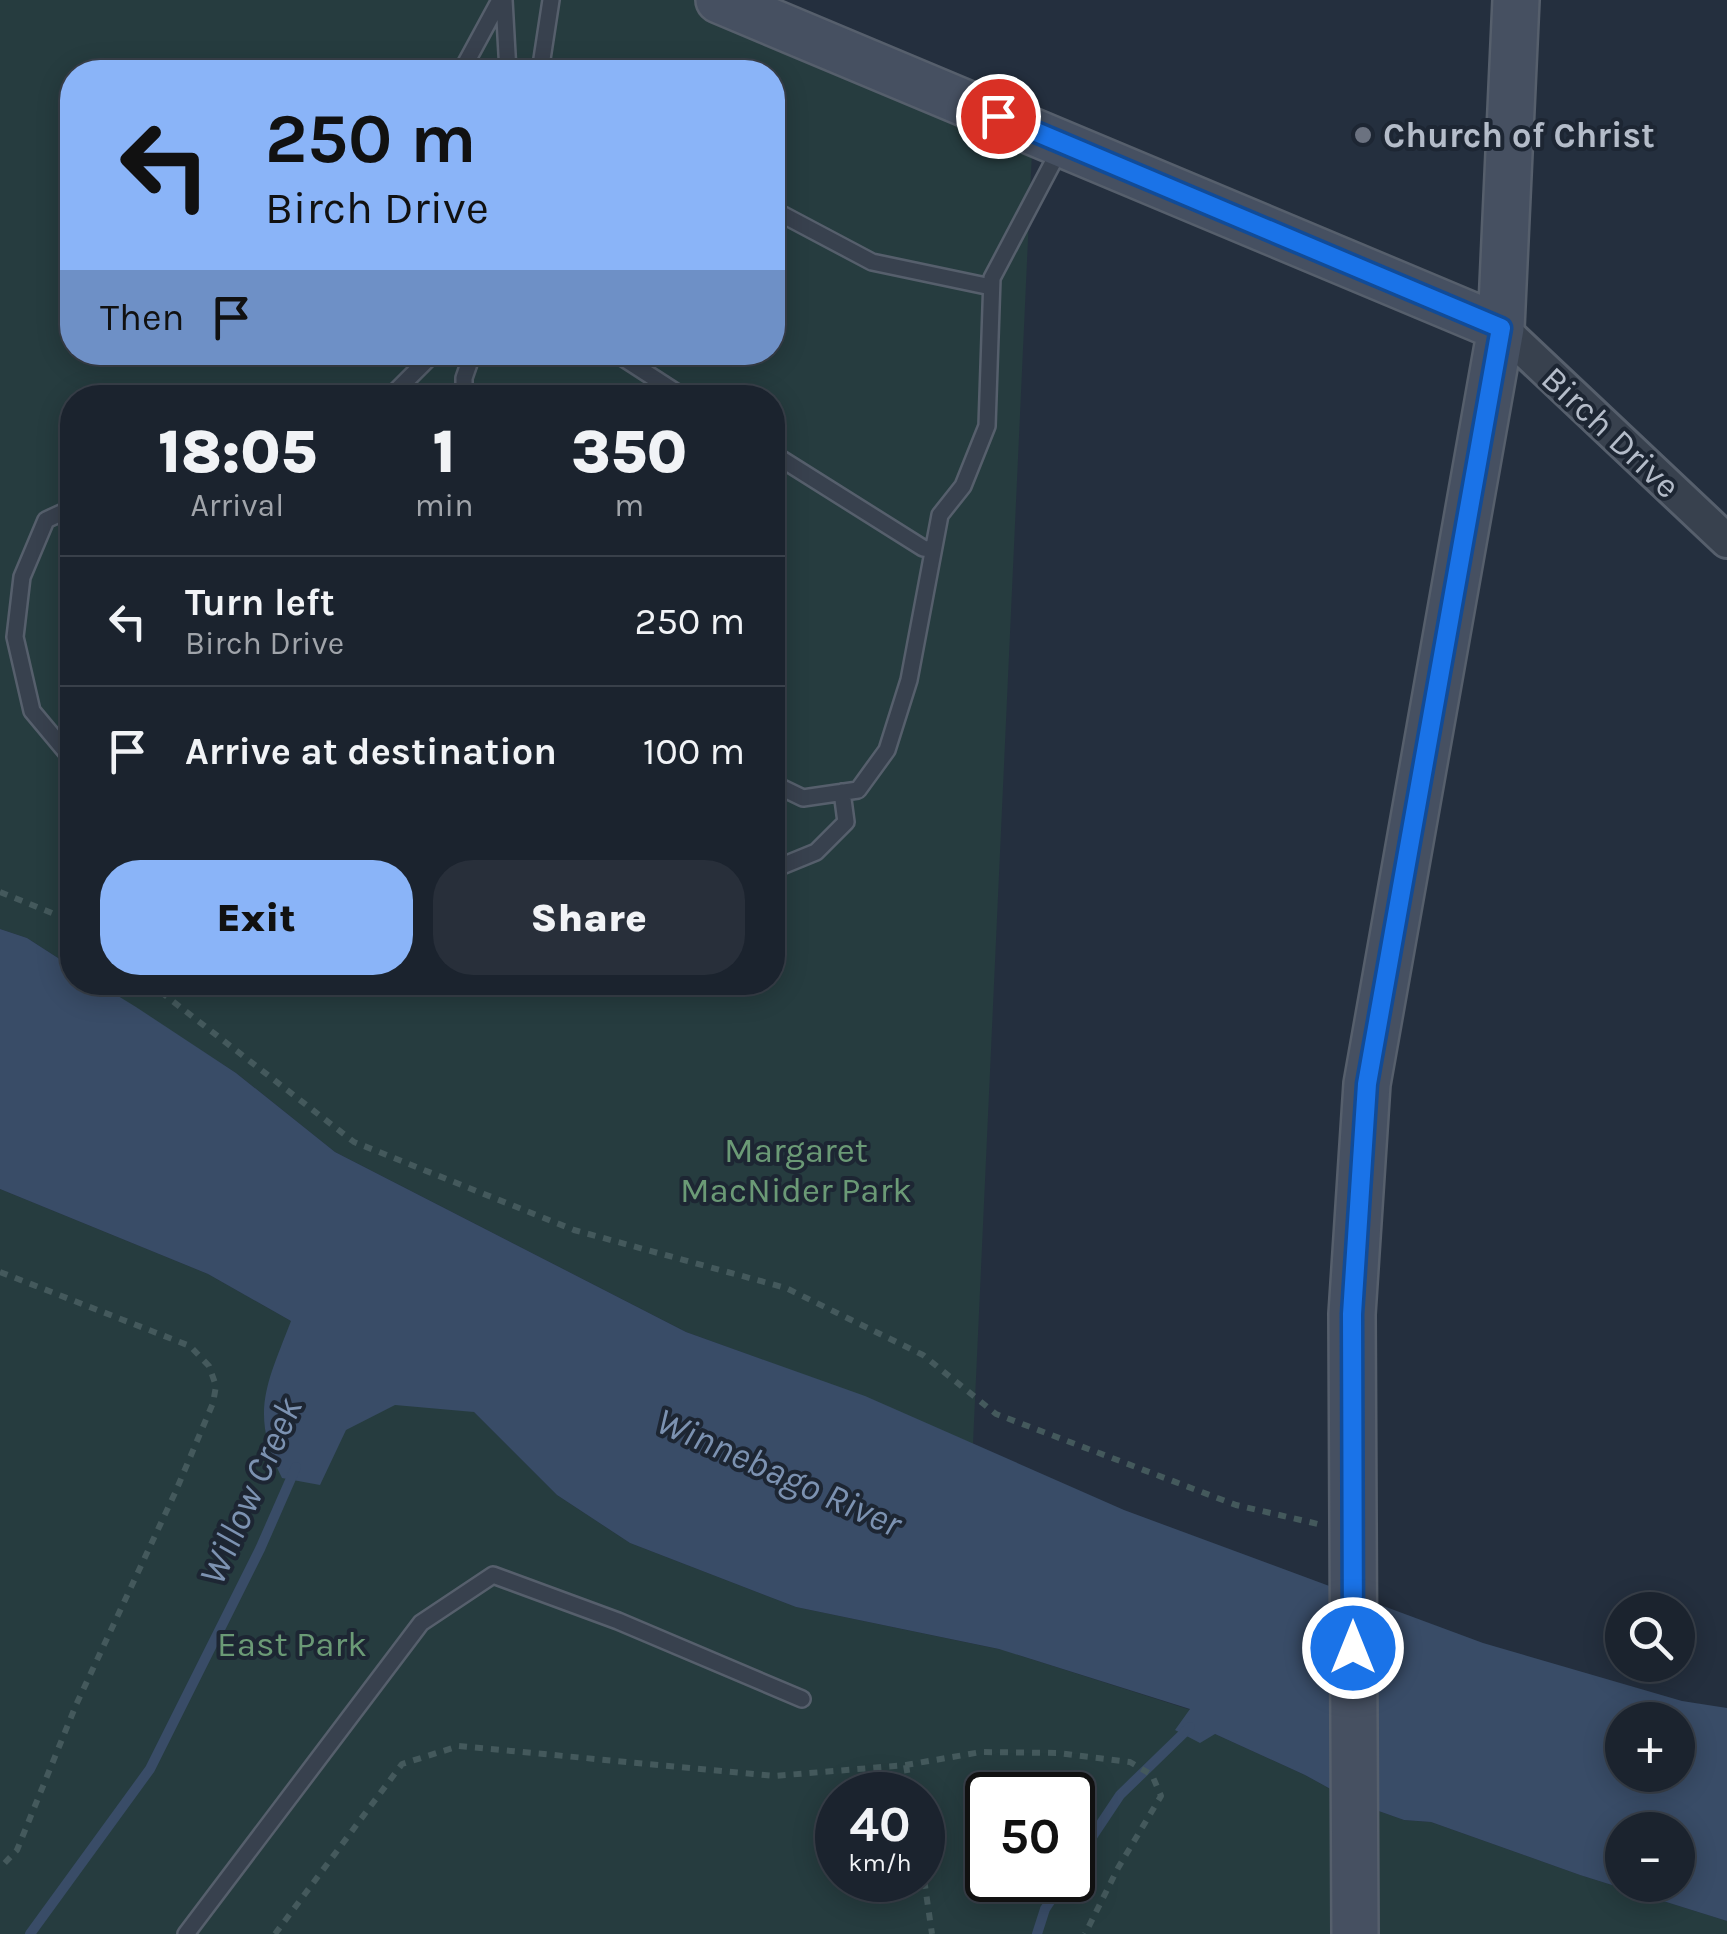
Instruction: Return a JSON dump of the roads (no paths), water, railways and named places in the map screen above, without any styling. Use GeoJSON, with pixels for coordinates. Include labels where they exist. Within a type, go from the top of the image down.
{"type":"FeatureCollection","features":[{"type":"Feature","properties":{"kind":"main road","name":"Birch Drive"},"geometry":{"type":"LineString","coordinates":[[719,0],[1501,328]]}},
{"type":"Feature","properties":{"kind":"main road"},"geometry":{"type":"LineString","coordinates":[[1354,1934],[1352,1314],[1367,1084],[1501,328],[1516,0]]}},
{"type":"Feature","properties":{"kind":"street","name":"Birch Drive"},"geometry":{"type":"LineString","coordinates":[[1501,328],[1727,541]]}},
{"type":"Feature","properties":{"kind":"lane"},"geometry":{"type":"LineString","coordinates":[[468,60],[502,0]]}},
{"type":"Feature","properties":{"kind":"lane"},"geometry":{"type":"LineString","coordinates":[[502,0],[507,60]]}},
{"type":"Feature","properties":{"kind":"lane"},"geometry":{"type":"LineString","coordinates":[[542,60],[551,0]]}},
{"type":"Feature","properties":{"kind":"lane"},"geometry":{"type":"LineString","coordinates":[[785,789],[804,798],[858,790],[886,750],[909,680],[940,514],[963,486],[987,426],[992,278],[1063,143]]}},
{"type":"Feature","properties":{"kind":"lane"},"geometry":{"type":"LineString","coordinates":[[785,216],[872,262],[992,287]]}},
{"type":"Feature","properties":{"kind":"lane"},"geometry":{"type":"LineString","coordinates":[[402,385],[423,365]]}},
{"type":"Feature","properties":{"kind":"lane"},"geometry":{"type":"LineString","coordinates":[[634,365],[665,385]]}},
{"type":"Feature","properties":{"kind":"lane"},"geometry":{"type":"LineString","coordinates":[[785,461],[933,550]]}},
{"type":"Feature","properties":{"kind":"lane"},"geometry":{"type":"LineString","coordinates":[[60,514],[46,520],[22,577],[15,638],[32,711],[60,745]]}},
{"type":"Feature","properties":{"kind":"lane"},"geometry":{"type":"LineString","coordinates":[[785,865],[816,852],[846,822],[842,792]]}},
{"type":"Feature","properties":{"kind":"lane"},"geometry":{"type":"LineString","coordinates":[[186,1934],[422,1623],[492,1575],[618,1621],[802,1699]]}},
{"type":"Feature","properties":{"kind":"water","name":"Winnebago River"},"geometry":{"type":"Polygon","coordinates":[[[0,929],[27,938],[60,959],[60,995],[116,995],[236,1073],[335,1152],[686,1332],[865,1396],[1124,1510],[1483,1643],[1605,1679],[1605,1682],[1688,1702],[1605,1702],[1605,1792],[1695,1792],[1695,1703],[1727,1708],[1727,1921],[1666,1902],[1695,1902],[1695,1812],[1605,1812],[1605,1883],[1431,1822],[1404,1820],[1356,1803],[1215,1734],[1200,1743],[1175,1730],[1190,1709],[999,1649],[796,1607],[630,1543],[557,1495],[474,1412],[395,1405],[346,1430],[320,1485],[282,1478],[266,1435],[264,1416],[269,1381],[291,1321],[208,1274],[0,1189],[0,929]]]}},
{"type":"Feature","properties":{"kind":"waterway","name":"Willow Creek"},"geometry":{"type":"LineString","coordinates":[[30,1934],[150,1769],[260,1549],[296,1467]]}},
{"type":"Feature","properties":{"kind":"waterway"},"geometry":{"type":"LineString","coordinates":[[1095,1832],[1120,1795],[1190,1727]]}},
{"type":"Feature","properties":{"kind":"waterway"},"geometry":{"type":"LineString","coordinates":[[1037,1934],[1050,1902]]}},
{"type":"Feature","properties":{"kind":"place","name":"Church of Christ"},"geometry":{"type":"Point","coordinates":[1363,135]}},
{"type":"Feature","properties":{"kind":"park label","name":"Margaret MacNider Park"},"geometry":{"type":"Point","coordinates":[796,1170]}},
{"type":"Feature","properties":{"kind":"park label","name":"East Park"},"geometry":{"type":"Point","coordinates":[292,1644]}}]}
